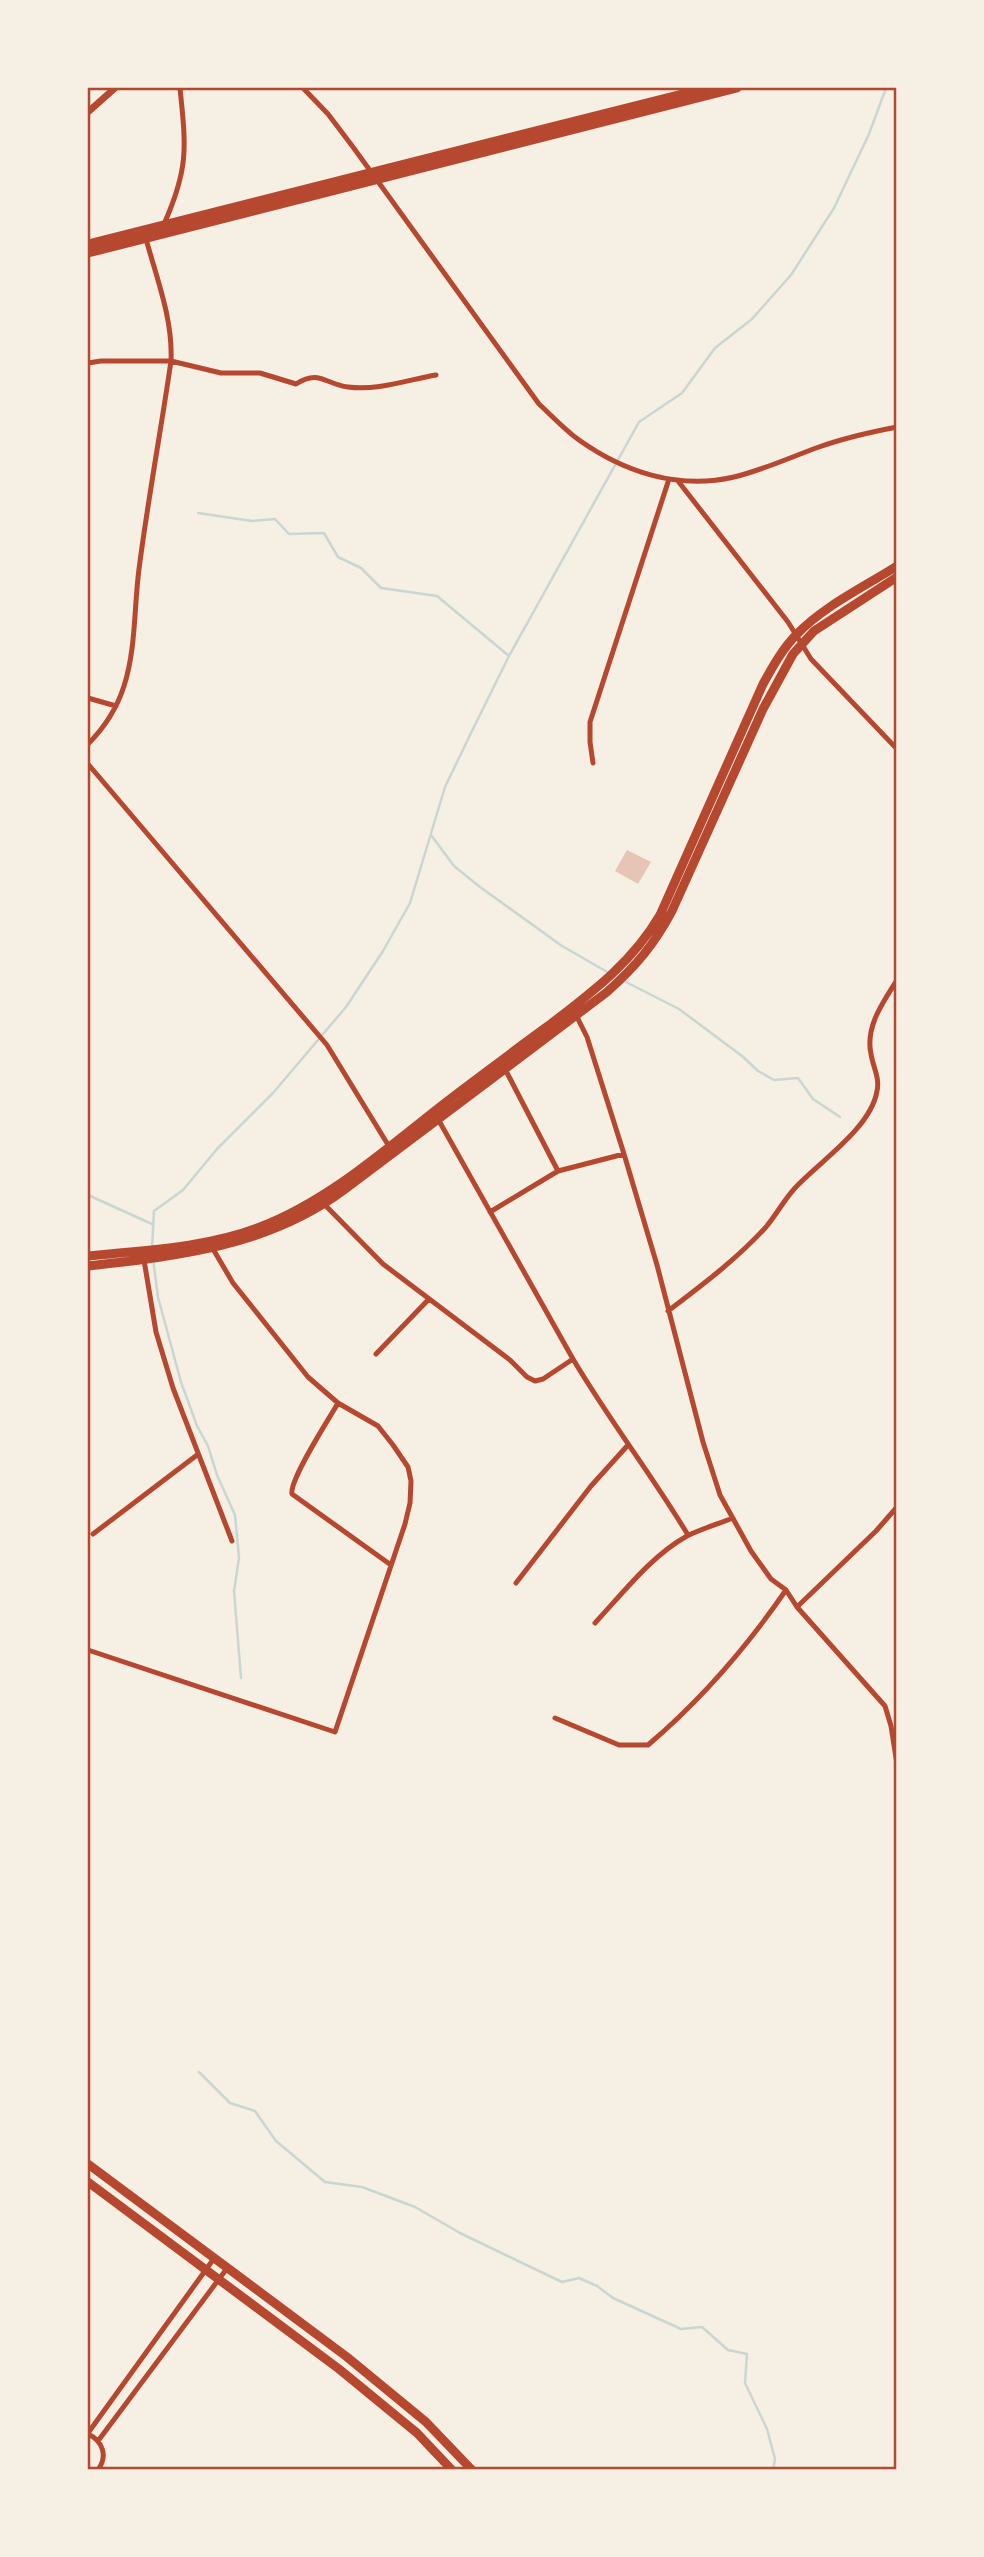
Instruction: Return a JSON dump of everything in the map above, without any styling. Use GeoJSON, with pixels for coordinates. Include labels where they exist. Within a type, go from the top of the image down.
{"type":"FeatureCollection","features":[{"type":"Feature","properties":{"kind":"highway"},"geometry":{"type":"LineString","coordinates":[[88,253],[706,88]]}},
{"type":"Feature","properties":{"kind":"highway"},"geometry":{"type":"LineString","coordinates":[[88,244],[737,88]]}},
{"type":"Feature","properties":{"kind":"highway"},"geometry":{"type":"LineString","coordinates":[[88,1266],[228,1237],[285,1216],[319,1198],[438,1119],[505,1069],[574,1012],[625,963],[649,934],[670,896],[763,684],[795,635],[822,614],[897,566]]}},
{"type":"Feature","properties":{"kind":"highway"},"geometry":{"type":"LineString","coordinates":[[88,1256],[151,1255],[213,1249],[250,1239],[291,1223],[324,1204],[391,1149],[630,972],[659,935],[672,911],[775,684],[801,644],[837,615],[897,577]]}},
{"type":"Feature","properties":{"kind":"highway"},"geometry":{"type":"LineString","coordinates":[[88,2164],[288,2311],[402,2402],[472,2469]]}},
{"type":"Feature","properties":{"kind":"highway"},"geometry":{"type":"LineString","coordinates":[[88,2182],[219,2278],[393,2413],[452,2469]]}},
{"type":"Feature","properties":{"kind":"highway"},"geometry":{"type":"LineString","coordinates":[[393,2413],[402,2402]]}},
{"type":"Feature","properties":{"kind":"street"},"geometry":{"type":"LineString","coordinates":[[88,112],[115,88]]}},
{"type":"Feature","properties":{"kind":"street"},"geometry":{"type":"LineString","coordinates":[[162,227],[182,177],[185,157],[180,88]]}},
{"type":"Feature","properties":{"kind":"street"},"geometry":{"type":"LineString","coordinates":[[303,88],[328,114],[539,404],[577,439],[624,467],[678,481],[732,478],[769,467],[821,446],[897,427]]}},
{"type":"Feature","properties":{"kind":"street"},"geometry":{"type":"LineString","coordinates":[[88,744],[116,706],[125,684],[140,558],[171,361],[172,343],[166,309],[146,239]]}},
{"type":"Feature","properties":{"kind":"street"},"geometry":{"type":"LineString","coordinates":[[88,363],[171,361],[221,373],[260,373],[296,384],[306,378],[318,377],[347,387],[373,388],[436,375]]}},
{"type":"Feature","properties":{"kind":"street"},"geometry":{"type":"LineString","coordinates":[[593,763],[590,722],[669,479]]}},
{"type":"Feature","properties":{"kind":"street"},"geometry":{"type":"LineString","coordinates":[[678,481],[788,622],[811,659],[863,716],[897,748]]}},
{"type":"Feature","properties":{"kind":"street"},"geometry":{"type":"LineString","coordinates":[[88,698],[116,706]]}},
{"type":"Feature","properties":{"kind":"street"},"geometry":{"type":"LineString","coordinates":[[88,764],[327,1045],[391,1149]]}},
{"type":"Feature","properties":{"kind":"street"},"geometry":{"type":"LineString","coordinates":[[668,1311],[711,1278],[746,1246],[766,1226],[794,1189],[856,1129],[877,1091],[876,1068],[870,1054],[873,1023],[879,1007],[897,980]]}},
{"type":"Feature","properties":{"kind":"street"},"geometry":{"type":"LineString","coordinates":[[574,1012],[587,1037],[624,1154],[720,1495],[751,1551],[771,1579],[786,1590],[796,1607],[885,1706],[897,1764]]}},
{"type":"Feature","properties":{"kind":"street"},"geometry":{"type":"LineString","coordinates":[[505,1069],[558,1171]]}},
{"type":"Feature","properties":{"kind":"street"},"geometry":{"type":"LineString","coordinates":[[438,1119],[573,1359],[628,1445],[661,1489],[688,1535]]}},
{"type":"Feature","properties":{"kind":"street"},"geometry":{"type":"LineString","coordinates":[[490,1212],[558,1171],[624,1154]]}},
{"type":"Feature","properties":{"kind":"street"},"geometry":{"type":"LineString","coordinates":[[324,1204],[383,1264],[535,1381],[543,1379],[573,1359]]}},
{"type":"Feature","properties":{"kind":"street"},"geometry":{"type":"LineString","coordinates":[[88,1650],[335,1732],[391,1565],[410,1503],[411,1481],[408,1467],[377,1426],[338,1403],[308,1377],[233,1283],[213,1249]]}},
{"type":"Feature","properties":{"kind":"street"},"geometry":{"type":"LineString","coordinates":[[151,1255],[156,1332],[197,1455],[232,1541]]}},
{"type":"Feature","properties":{"kind":"street"},"geometry":{"type":"LineString","coordinates":[[376,1354],[428,1300]]}},
{"type":"Feature","properties":{"kind":"street"},"geometry":{"type":"LineString","coordinates":[[338,1403],[297,1474],[291,1487],[292,1494],[391,1565]]}},
{"type":"Feature","properties":{"kind":"street"},"geometry":{"type":"LineString","coordinates":[[516,1583],[591,1486],[628,1445]]}},
{"type":"Feature","properties":{"kind":"street"},"geometry":{"type":"LineString","coordinates":[[93,1534],[197,1455]]}},
{"type":"Feature","properties":{"kind":"street"},"geometry":{"type":"LineString","coordinates":[[796,1607],[876,1531],[897,1507]]}},
{"type":"Feature","properties":{"kind":"street"},"geometry":{"type":"LineString","coordinates":[[595,1623],[652,1563],[688,1535],[733,1518]]}},
{"type":"Feature","properties":{"kind":"street"},"geometry":{"type":"LineString","coordinates":[[555,1718],[619,1745],[648,1745],[702,1697],[753,1637],[786,1590]]}},
{"type":"Feature","properties":{"kind":"street"},"geometry":{"type":"LineString","coordinates":[[101,2468],[104,2454],[98,2441],[88,2434],[215,2257]]}},
{"type":"Feature","properties":{"kind":"street"},"geometry":{"type":"LineString","coordinates":[[98,2441],[229,2267]]}},
{"type":"Feature","properties":{"kind":"street"},"geometry":{"type":"LineString","coordinates":[[146,2350],[159,2359]]}},
{"type":"Feature","properties":{"kind":"building"},"geometry":{"type":"Polygon","coordinates":[[[627,850],[651,862],[638,884],[615,871],[627,850]]]}},
{"type":"Feature","properties":{"kind":"waterway"},"geometry":{"type":"LineString","coordinates":[[152,1249],[154,1211],[183,1190],[217,1149],[273,1093],[346,1007],[383,951],[410,903],[445,787],[470,735],[509,656],[639,422],[682,393],[715,348],[752,319],[791,275],[834,208],[869,134],[886,88]]}},
{"type":"Feature","properties":{"kind":"waterway"},"geometry":{"type":"LineString","coordinates":[[198,513],[252,521],[275,519],[289,534],[324,533],[338,557],[361,568],[381,588],[437,596],[509,656]]}},
{"type":"Feature","properties":{"kind":"waterway"},"geometry":{"type":"LineString","coordinates":[[431,835],[454,866],[480,887],[562,946],[609,973]]}},
{"type":"Feature","properties":{"kind":"waterway"},"geometry":{"type":"LineString","coordinates":[[624,981],[679,1009],[758,1071],[774,1080],[798,1078],[813,1099],[840,1117]]}},
{"type":"Feature","properties":{"kind":"waterway"},"geometry":{"type":"LineString","coordinates":[[88,1195],[152,1224]]}},
{"type":"Feature","properties":{"kind":"waterway"},"geometry":{"type":"LineString","coordinates":[[153,1259],[158,1297],[181,1382],[235,1515],[239,1558],[234,1591],[241,1678]]}},
{"type":"Feature","properties":{"kind":"waterway"},"geometry":{"type":"LineString","coordinates":[[199,2072],[230,2103],[255,2111],[276,2141],[325,2182],[362,2187],[415,2207],[460,2233],[562,2282],[579,2278],[597,2286],[613,2298],[681,2329],[702,2327],[728,2350],[747,2354],[745,2383],[767,2429],[775,2459],[773,2470]]}}]}
